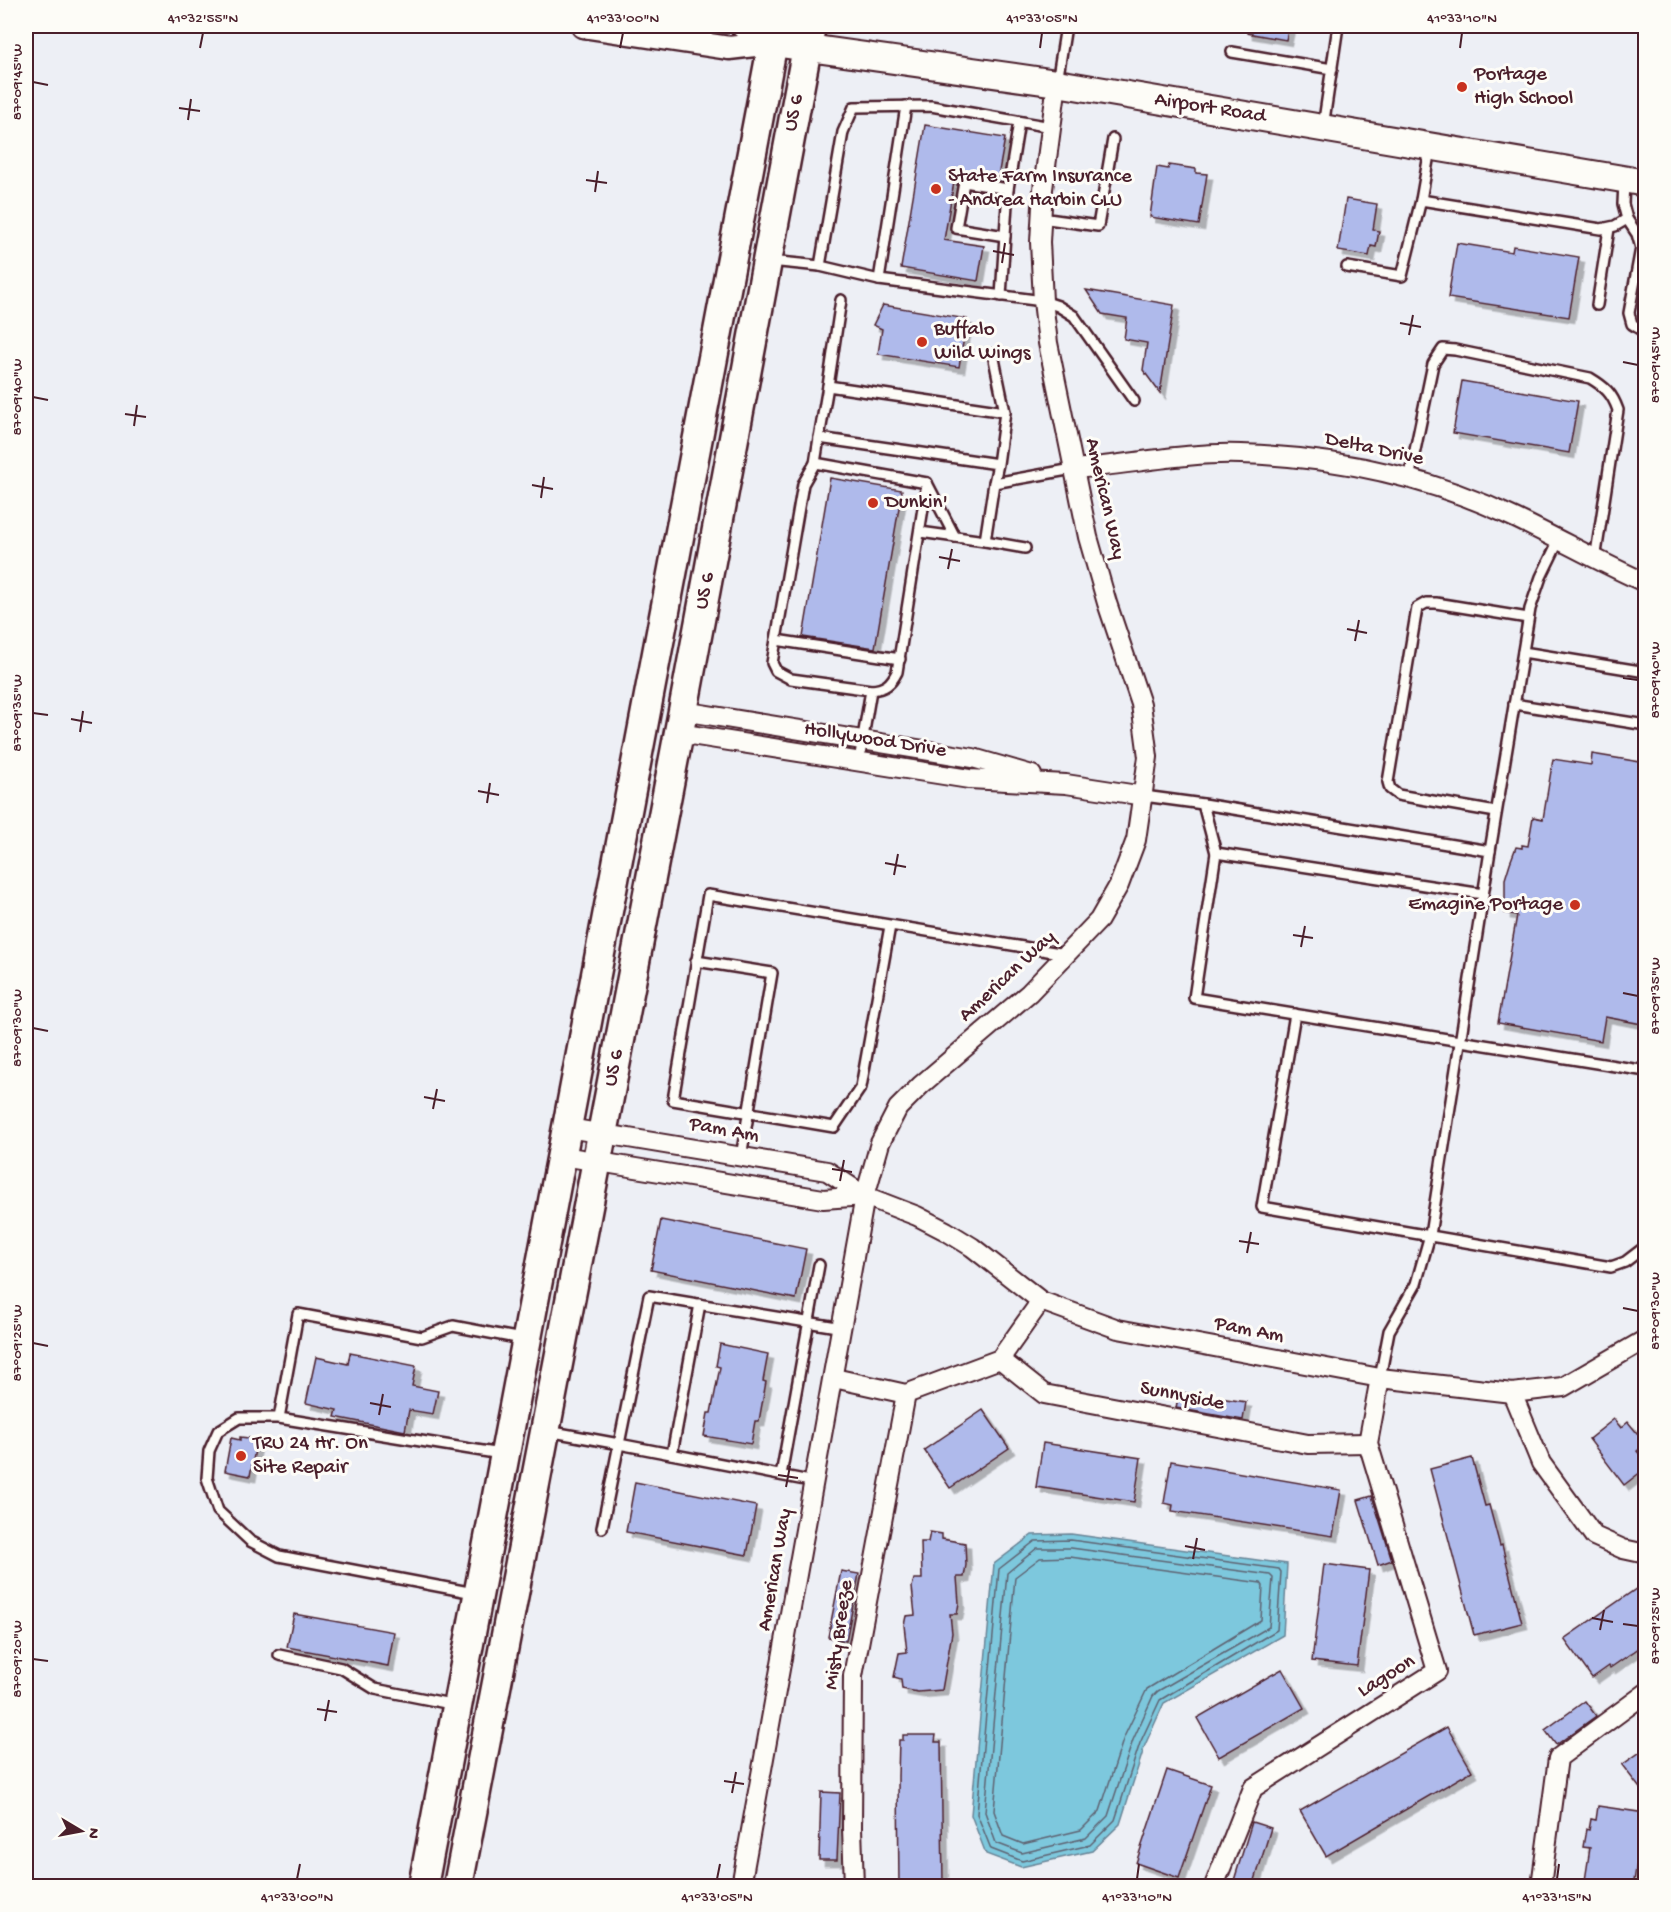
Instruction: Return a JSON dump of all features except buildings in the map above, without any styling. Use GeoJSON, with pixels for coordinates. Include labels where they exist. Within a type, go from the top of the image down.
{"type":"FeatureCollection","features":[{"type":"Feature","properties":{"kind":"main road","name":"Airport Road"},"geometry":{"type":"LineString","coordinates":[[774,34],[809,37],[1057,83],[1635,181]]}},
{"type":"Feature","properties":{"kind":"main road","name":"US 6"},"geometry":{"type":"LineString","coordinates":[[423,1887],[774,34]]}},
{"type":"Feature","properties":{"kind":"main road","name":"US 6"},"geometry":{"type":"LineString","coordinates":[[458,1887],[809,37]]}},
{"type":"Feature","properties":{"kind":"street"},"geometry":{"type":"LineString","coordinates":[[583,26],[729,48],[774,34]]}},
{"type":"Feature","properties":{"kind":"street"},"geometry":{"type":"LineString","coordinates":[[742,26],[774,34]]}},
{"type":"Feature","properties":{"kind":"street","name":"American Way"},"geometry":{"type":"LineString","coordinates":[[742,1886],[866,1196],[880,1143],[898,1108],[921,1085],[1029,993],[1068,955],[1099,920],[1119,885],[1136,840],[1144,796],[1148,757],[1141,704],[1107,603],[1088,537],[1048,343],[1040,242],[1043,189],[1057,83]]}},
{"type":"Feature","properties":{"kind":"street","name":"Delta Drive"},"geometry":{"type":"LineString","coordinates":[[1073,470],[1177,457],[1239,454],[1303,458],[1368,468],[1409,479],[1513,517],[1595,560],[1646,583]]}},
{"type":"Feature","properties":{"kind":"street","name":"Hollywood Drive"},"geometry":{"type":"LineString","coordinates":[[680,722],[863,740],[973,758],[1066,784]]}},
{"type":"Feature","properties":{"kind":"street","name":"Hollywood Drive"},"geometry":{"type":"LineString","coordinates":[[680,722],[859,761],[969,779],[1066,784],[1144,796]]}},
{"type":"Feature","properties":{"kind":"street","name":"Pam Am"},"geometry":{"type":"LineString","coordinates":[[568,1128],[827,1171],[866,1196],[917,1216],[946,1231],[972,1247],[1041,1301],[1118,1329],[1380,1378],[1512,1393],[1563,1387],[1646,1339]]}},
{"type":"Feature","properties":{"kind":"street","name":"Pam Am"},"geometry":{"type":"LineString","coordinates":[[563,1156],[823,1199],[866,1196]]}},
{"type":"Feature","properties":{"kind":"street"},"geometry":{"type":"LineString","coordinates":[[834,1378],[906,1394],[1000,1359],[1041,1301]]}},
{"type":"Feature","properties":{"kind":"street","name":"Sunnyside"},"geometry":{"type":"LineString","coordinates":[[1000,1359],[1044,1394],[1308,1444],[1368,1443]]}},
{"type":"Feature","properties":{"kind":"street","name":"Lagoon"},"geometry":{"type":"LineString","coordinates":[[1214,1887],[1253,1788],[1437,1671],[1368,1443],[1380,1378]]}},
{"type":"Feature","properties":{"kind":"street"},"geometry":{"type":"LineString","coordinates":[[1512,1393],[1541,1463],[1594,1536],[1623,1549],[1646,1554]]}},
{"type":"Feature","properties":{"kind":"street","name":"Misty Breeze"},"geometry":{"type":"LineString","coordinates":[[854,1887],[853,1676],[906,1394]]}},
{"type":"Feature","properties":{"kind":"street"},"geometry":{"type":"LineString","coordinates":[[1541,1887],[1558,1758],[1646,1693]]}},
{"type":"Feature","properties":{"kind":"lane"},"geometry":{"type":"LineString","coordinates":[[1057,83],[1066,26]]}},
{"type":"Feature","properties":{"kind":"lane"},"geometry":{"type":"LineString","coordinates":[[1323,127],[1338,26]]}},
{"type":"Feature","properties":{"kind":"lane"},"geometry":{"type":"LineString","coordinates":[[1232,52],[1332,69]]}},
{"type":"Feature","properties":{"kind":"lane"},"geometry":{"type":"LineString","coordinates":[[879,280],[906,106]]}},
{"type":"Feature","properties":{"kind":"lane"},"geometry":{"type":"LineString","coordinates":[[820,266],[843,132],[854,107],[931,106],[1051,127]]}},
{"type":"Feature","properties":{"kind":"lane"},"geometry":{"type":"LineString","coordinates":[[1001,296],[1008,189],[1019,122]]}},
{"type":"Feature","properties":{"kind":"lane"},"geometry":{"type":"LineString","coordinates":[[1041,218],[1098,226],[1113,139]]}},
{"type":"Feature","properties":{"kind":"lane"},"geometry":{"type":"LineString","coordinates":[[1347,267],[1402,276],[1421,200],[1431,147]]}},
{"type":"Feature","properties":{"kind":"lane"},"geometry":{"type":"LineString","coordinates":[[1635,181],[1623,204],[1627,219],[1637,234],[1643,250],[1629,313],[1632,324],[1646,333]]}},
{"type":"Feature","properties":{"kind":"lane"},"geometry":{"type":"LineString","coordinates":[[1005,236],[956,228],[964,182],[1008,189]]}},
{"type":"Feature","properties":{"kind":"lane"},"geometry":{"type":"LineString","coordinates":[[1421,200],[1587,227],[1609,229],[1627,219]]}},
{"type":"Feature","properties":{"kind":"lane"},"geometry":{"type":"LineString","coordinates":[[1597,305],[1609,229]]}},
{"type":"Feature","properties":{"kind":"lane"},"geometry":{"type":"LineString","coordinates":[[768,260],[820,266],[879,280],[1043,302],[1058,306],[1074,316],[1134,401]]}},
{"type":"Feature","properties":{"kind":"lane"},"geometry":{"type":"LineString","coordinates":[[841,300],[815,463],[803,484],[772,663],[776,671],[791,679],[871,690],[882,689],[892,683],[900,659],[927,483]]}},
{"type":"Feature","properties":{"kind":"lane"},"geometry":{"type":"LineString","coordinates":[[1409,479],[1433,364],[1443,349],[1590,378],[1606,387],[1614,397],[1618,410],[1595,560]]}},
{"type":"Feature","properties":{"kind":"lane"},"geometry":{"type":"LineString","coordinates":[[985,541],[1005,412],[993,354]]}},
{"type":"Feature","properties":{"kind":"lane"},"geometry":{"type":"LineString","coordinates":[[828,386],[1005,412]]}},
{"type":"Feature","properties":{"kind":"lane"},"geometry":{"type":"LineString","coordinates":[[819,438],[998,464]]}},
{"type":"Feature","properties":{"kind":"lane"},"geometry":{"type":"LineString","coordinates":[[815,463],[927,483]]}},
{"type":"Feature","properties":{"kind":"lane"},"geometry":{"type":"LineString","coordinates":[[994,483],[1073,470]]}},
{"type":"Feature","properties":{"kind":"lane"},"geometry":{"type":"LineString","coordinates":[[927,483],[955,537]]}},
{"type":"Feature","properties":{"kind":"lane"},"geometry":{"type":"LineString","coordinates":[[920,532],[1026,548]]}},
{"type":"Feature","properties":{"kind":"lane"},"geometry":{"type":"LineString","coordinates":[[1380,1378],[1389,1331],[1416,1284],[1430,1235],[1528,618],[1540,577],[1559,540]]}},
{"type":"Feature","properties":{"kind":"lane"},"geometry":{"type":"LineString","coordinates":[[1496,812],[1398,795],[1390,789],[1388,782],[1418,608],[1426,603],[1436,603],[1528,618]]}},
{"type":"Feature","properties":{"kind":"lane"},"geometry":{"type":"LineString","coordinates":[[776,640],[900,659]]}},
{"type":"Feature","properties":{"kind":"lane"},"geometry":{"type":"LineString","coordinates":[[1523,652],[1646,672]]}},
{"type":"Feature","properties":{"kind":"lane"},"geometry":{"type":"LineString","coordinates":[[859,761],[871,690]]}},
{"type":"Feature","properties":{"kind":"lane"},"geometry":{"type":"LineString","coordinates":[[1514,704],[1646,725]]}},
{"type":"Feature","properties":{"kind":"lane"},"geometry":{"type":"LineString","coordinates":[[1144,796],[1490,851]]}},
{"type":"Feature","properties":{"kind":"lane"},"geometry":{"type":"LineString","coordinates":[[1203,804],[1216,853],[1194,998],[1646,1071]]}},
{"type":"Feature","properties":{"kind":"lane"},"geometry":{"type":"LineString","coordinates":[[1216,853],[1483,894]]}},
{"type":"Feature","properties":{"kind":"lane"},"geometry":{"type":"LineString","coordinates":[[890,926],[861,1087],[834,1127],[673,1100],[708,895],[1068,955]]}},
{"type":"Feature","properties":{"kind":"lane"},"geometry":{"type":"LineString","coordinates":[[696,961],[772,973],[741,1156]]}},
{"type":"Feature","properties":{"kind":"lane"},"geometry":{"type":"LineString","coordinates":[[1295,1014],[1262,1208],[1611,1267],[1625,1262],[1646,1246]]}},
{"type":"Feature","properties":{"kind":"lane"},"geometry":{"type":"LineString","coordinates":[[782,1475],[819,1265]]}},
{"type":"Feature","properties":{"kind":"lane"},"geometry":{"type":"LineString","coordinates":[[602,1528],[649,1296],[843,1328]]}},
{"type":"Feature","properties":{"kind":"lane"},"geometry":{"type":"LineString","coordinates":[[672,1454],[700,1304]]}},
{"type":"Feature","properties":{"kind":"lane"},"geometry":{"type":"LineString","coordinates":[[279,1418],[298,1314],[422,1337],[453,1326],[528,1340]]}},
{"type":"Feature","properties":{"kind":"lane"},"geometry":{"type":"LineString","coordinates":[[479,1594],[279,1556],[250,1541],[218,1511],[207,1478],[209,1451],[218,1431],[238,1418],[279,1418],[506,1455]]}},
{"type":"Feature","properties":{"kind":"lane"},"geometry":{"type":"LineString","coordinates":[[546,1430],[815,1482]]}},
{"type":"Feature","properties":{"kind":"lane"},"geometry":{"type":"LineString","coordinates":[[279,1655],[341,1668],[375,1689],[458,1705]]}},
{"type":"Feature","properties":{"kind":"water"},"geometry":{"type":"Polygon","coordinates":[[[1071,1534],[1287,1564],[1283,1635],[1164,1703],[1145,1745],[1120,1824],[1092,1851],[1021,1867],[986,1854],[971,1815],[994,1564],[1032,1535],[1071,1534]]]}},
{"type":"Feature","properties":{"kind":"place","name":"Portage High School"},"geometry":{"type":"Point","coordinates":[1462,87]}},
{"type":"Feature","properties":{"kind":"place","name":"State Farm Insurance - Andrea Harbin CLU"},"geometry":{"type":"Point","coordinates":[936,189]}},
{"type":"Feature","properties":{"kind":"place","name":"Buffalo Wild Wings"},"geometry":{"type":"Point","coordinates":[922,342]}},
{"type":"Feature","properties":{"kind":"place","name":"Dunkin'"},"geometry":{"type":"Point","coordinates":[873,503]}},
{"type":"Feature","properties":{"kind":"place","name":"Emagine Portage"},"geometry":{"type":"Point","coordinates":[1575,905]}},
{"type":"Feature","properties":{"kind":"place","name":"TRU 24 Hr. On Site Repair"},"geometry":{"type":"Point","coordinates":[241,1456]}}]}
